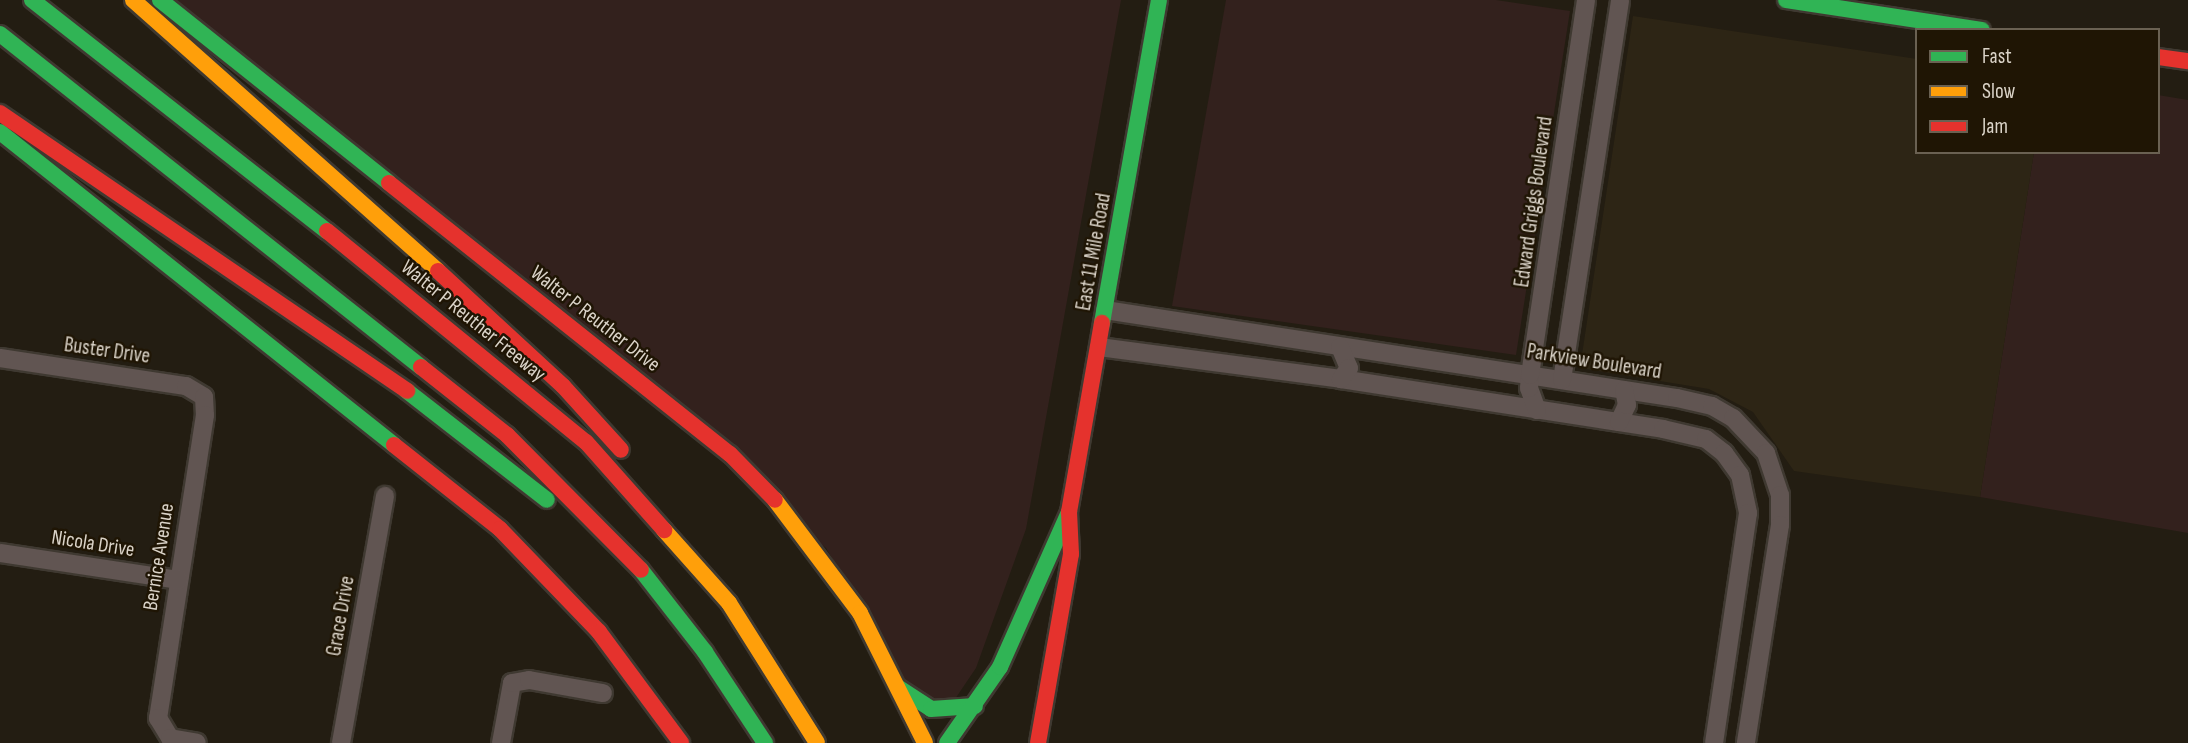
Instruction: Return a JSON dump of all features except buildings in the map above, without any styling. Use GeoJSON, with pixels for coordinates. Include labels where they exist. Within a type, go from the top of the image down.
{"type":"FeatureCollection","features":[{"type":"Feature","properties":{"kind":"main road","name":"Walter P Reuther Freeway"},"geometry":{"type":"LineString","coordinates":[[33,0],[517,382],[586,442],[688,553],[729,603],[817,743]]}},
{"type":"Feature","properties":{"kind":"main road"},"geometry":{"type":"LineString","coordinates":[[133,0],[272,119],[563,386],[632,462]]}},
{"type":"Feature","properties":{"kind":"main road","name":"Walter P Reuther Drive"},"geometry":{"type":"LineString","coordinates":[[160,0],[730,454],[822,558],[860,613],[925,743]]}},
{"type":"Feature","properties":{"kind":"main road","name":"East 11 Mile Road"},"geometry":{"type":"LineString","coordinates":[[1038,743],[1071,554],[1069,512],[1159,0]]}},
{"type":"Feature","properties":{"kind":"main road"},"geometry":{"type":"LineString","coordinates":[[1786,0],[1969,28]]}},
{"type":"Feature","properties":{"kind":"main road"},"geometry":{"type":"LineString","coordinates":[[0,34],[507,435],[634,561],[705,652],[765,743]]}},
{"type":"Feature","properties":{"kind":"main road"},"geometry":{"type":"LineString","coordinates":[[2160,57],[2188,61]]}},
{"type":"Feature","properties":{"kind":"main road"},"geometry":{"type":"LineString","coordinates":[[0,113],[444,416],[552,504],[663,617],[705,652]]}},
{"type":"Feature","properties":{"kind":"main road"},"geometry":{"type":"LineString","coordinates":[[0,132],[500,529],[599,632],[681,743]]}},
{"type":"Feature","properties":{"kind":"main road"},"geometry":{"type":"LineString","coordinates":[[663,504],[688,553]]}},
{"type":"Feature","properties":{"kind":"main road","name":"East 11 Mile Road"},"geometry":{"type":"LineString","coordinates":[[947,743],[975,706],[1023,621],[1051,544],[1069,512]]}},
{"type":"Feature","properties":{"kind":"main road"},"geometry":{"type":"LineString","coordinates":[[898,687],[931,709],[975,706]]}},
{"type":"Feature","properties":{"kind":"street","name":"Edward Griggs Boulevard"},"geometry":{"type":"LineString","coordinates":[[1537,410],[1529,388],[1530,375],[1586,0]]}},
{"type":"Feature","properties":{"kind":"street"},"geometry":{"type":"LineString","coordinates":[[1562,380],[1620,0]]}},
{"type":"Feature","properties":{"kind":"street","name":"Parkview Boulevard"},"geometry":{"type":"LineString","coordinates":[[1105,310],[1677,398],[1724,412],[1766,453],[1778,481],[1780,502],[1772,580],[1746,743]]}},
{"type":"Feature","properties":{"kind":"street"},"geometry":{"type":"LineString","coordinates":[[1285,371],[1279,351],[1288,339]]}},
{"type":"Feature","properties":{"kind":"street"},"geometry":{"type":"LineString","coordinates":[[1099,347],[1341,379],[1663,429],[1706,439],[1724,453],[1740,475],[1748,513],[1714,743]]}},
{"type":"Feature","properties":{"kind":"street"},"geometry":{"type":"LineString","coordinates":[[1340,347],[1349,368],[1341,379]]}},
{"type":"Feature","properties":{"kind":"street","name":"Buster Drive"},"geometry":{"type":"LineString","coordinates":[[0,358],[186,386],[204,397]]}},
{"type":"Feature","properties":{"kind":"street"},"geometry":{"type":"LineString","coordinates":[[1619,422],[1627,405],[1624,390]]}},
{"type":"Feature","properties":{"kind":"street","name":"Bernice Avenue"},"geometry":{"type":"LineString","coordinates":[[197,743],[170,738],[158,725],[205,415],[204,397]]}},
{"type":"Feature","properties":{"kind":"street"},"geometry":{"type":"LineString","coordinates":[[1663,429],[1662,407],[1677,398]]}},
{"type":"Feature","properties":{"kind":"street","name":"Grace Drive"},"geometry":{"type":"LineString","coordinates":[[341,743],[385,496]]}},
{"type":"Feature","properties":{"kind":"street","name":"Nicola Drive"},"geometry":{"type":"LineString","coordinates":[[0,553],[179,580]]}},
{"type":"Feature","properties":{"kind":"street"},"geometry":{"type":"LineString","coordinates":[[1740,572],[1772,580]]}},
{"type":"Feature","properties":{"kind":"street"},"geometry":{"type":"LineString","coordinates":[[501,743],[512,683],[529,680],[603,693]]}},
{"type":"Feature","properties":{"kind":"shaded area"},"geometry":{"type":"Polygon","coordinates":[[[171,0],[1121,0],[1026,529],[976,668],[953,702],[944,703],[909,687],[826,548],[171,0]]]}},
{"type":"Feature","properties":{"kind":"shaded area"},"geometry":{"type":"Polygon","coordinates":[[[1226,0],[1496,0],[1570,11],[1516,355],[1172,306],[1226,0]]]}},
{"type":"Feature","properties":{"kind":"shaded area"},"geometry":{"type":"Polygon","coordinates":[[[1633,16],[1915,59],[1915,154],[2034,154],[1980,497],[1794,471],[1753,412],[1709,389],[1580,368],[1633,16]]]}},
{"type":"Feature","properties":{"kind":"shaded area"},"geometry":{"type":"Polygon","coordinates":[[[2160,95],[2188,100],[2188,533],[1980,497],[2034,154],[2160,154],[2160,95]]]}},
{"type":"Feature","properties":{"kind":"traffic: fast"},"geometry":{"type":"LineString","coordinates":[[32,0],[327,231]]}},
{"type":"Feature","properties":{"kind":"traffic: fast"},"geometry":{"type":"LineString","coordinates":[[160,0],[389,183]]}},
{"type":"Feature","properties":{"kind":"traffic: fast"},"geometry":{"type":"LineString","coordinates":[[1102,323],[1159,0]]}},
{"type":"Feature","properties":{"kind":"traffic: fast"},"geometry":{"type":"LineString","coordinates":[[1786,0],[1969,28]]}},
{"type":"Feature","properties":{"kind":"traffic: fast"},"geometry":{"type":"LineString","coordinates":[[0,34],[421,367]]}},
{"type":"Feature","properties":{"kind":"traffic: fast"},"geometry":{"type":"LineString","coordinates":[[0,132],[394,445]]}},
{"type":"Feature","properties":{"kind":"traffic: fast"},"geometry":{"type":"LineString","coordinates":[[407,391],[547,500]]}},
{"type":"Feature","properties":{"kind":"traffic: fast"},"geometry":{"type":"LineString","coordinates":[[947,743],[1000,667],[1069,512]]}},
{"type":"Feature","properties":{"kind":"traffic: fast"},"geometry":{"type":"LineString","coordinates":[[641,570],[705,652],[765,743]]}},
{"type":"Feature","properties":{"kind":"traffic: fast"},"geometry":{"type":"LineString","coordinates":[[899,688],[931,709],[975,706]]}},
{"type":"Feature","properties":{"kind":"traffic: slow"},"geometry":{"type":"LineString","coordinates":[[133,0],[438,271]]}},
{"type":"Feature","properties":{"kind":"traffic: slow"},"geometry":{"type":"LineString","coordinates":[[775,500],[860,613],[925,743]]}},
{"type":"Feature","properties":{"kind":"traffic: slow"},"geometry":{"type":"LineString","coordinates":[[664,530],[729,603],[817,743]]}},
{"type":"Feature","properties":{"kind":"traffic: jam"},"geometry":{"type":"LineString","coordinates":[[2160,57],[2188,61]]}},
{"type":"Feature","properties":{"kind":"traffic: jam"},"geometry":{"type":"LineString","coordinates":[[0,113],[407,391]]}},
{"type":"Feature","properties":{"kind":"traffic: jam"},"geometry":{"type":"LineString","coordinates":[[389,183],[730,454],[775,500]]}},
{"type":"Feature","properties":{"kind":"traffic: jam"},"geometry":{"type":"LineString","coordinates":[[327,231],[586,442],[664,530]]}},
{"type":"Feature","properties":{"kind":"traffic: jam"},"geometry":{"type":"LineString","coordinates":[[438,271],[563,386],[621,450]]}},
{"type":"Feature","properties":{"kind":"traffic: jam"},"geometry":{"type":"LineString","coordinates":[[1038,743],[1071,554],[1069,512],[1102,323]]}},
{"type":"Feature","properties":{"kind":"traffic: jam"},"geometry":{"type":"LineString","coordinates":[[421,367],[507,435],[641,570]]}},
{"type":"Feature","properties":{"kind":"traffic: jam"},"geometry":{"type":"LineString","coordinates":[[394,445],[500,529],[599,632],[681,743]]}}]}
